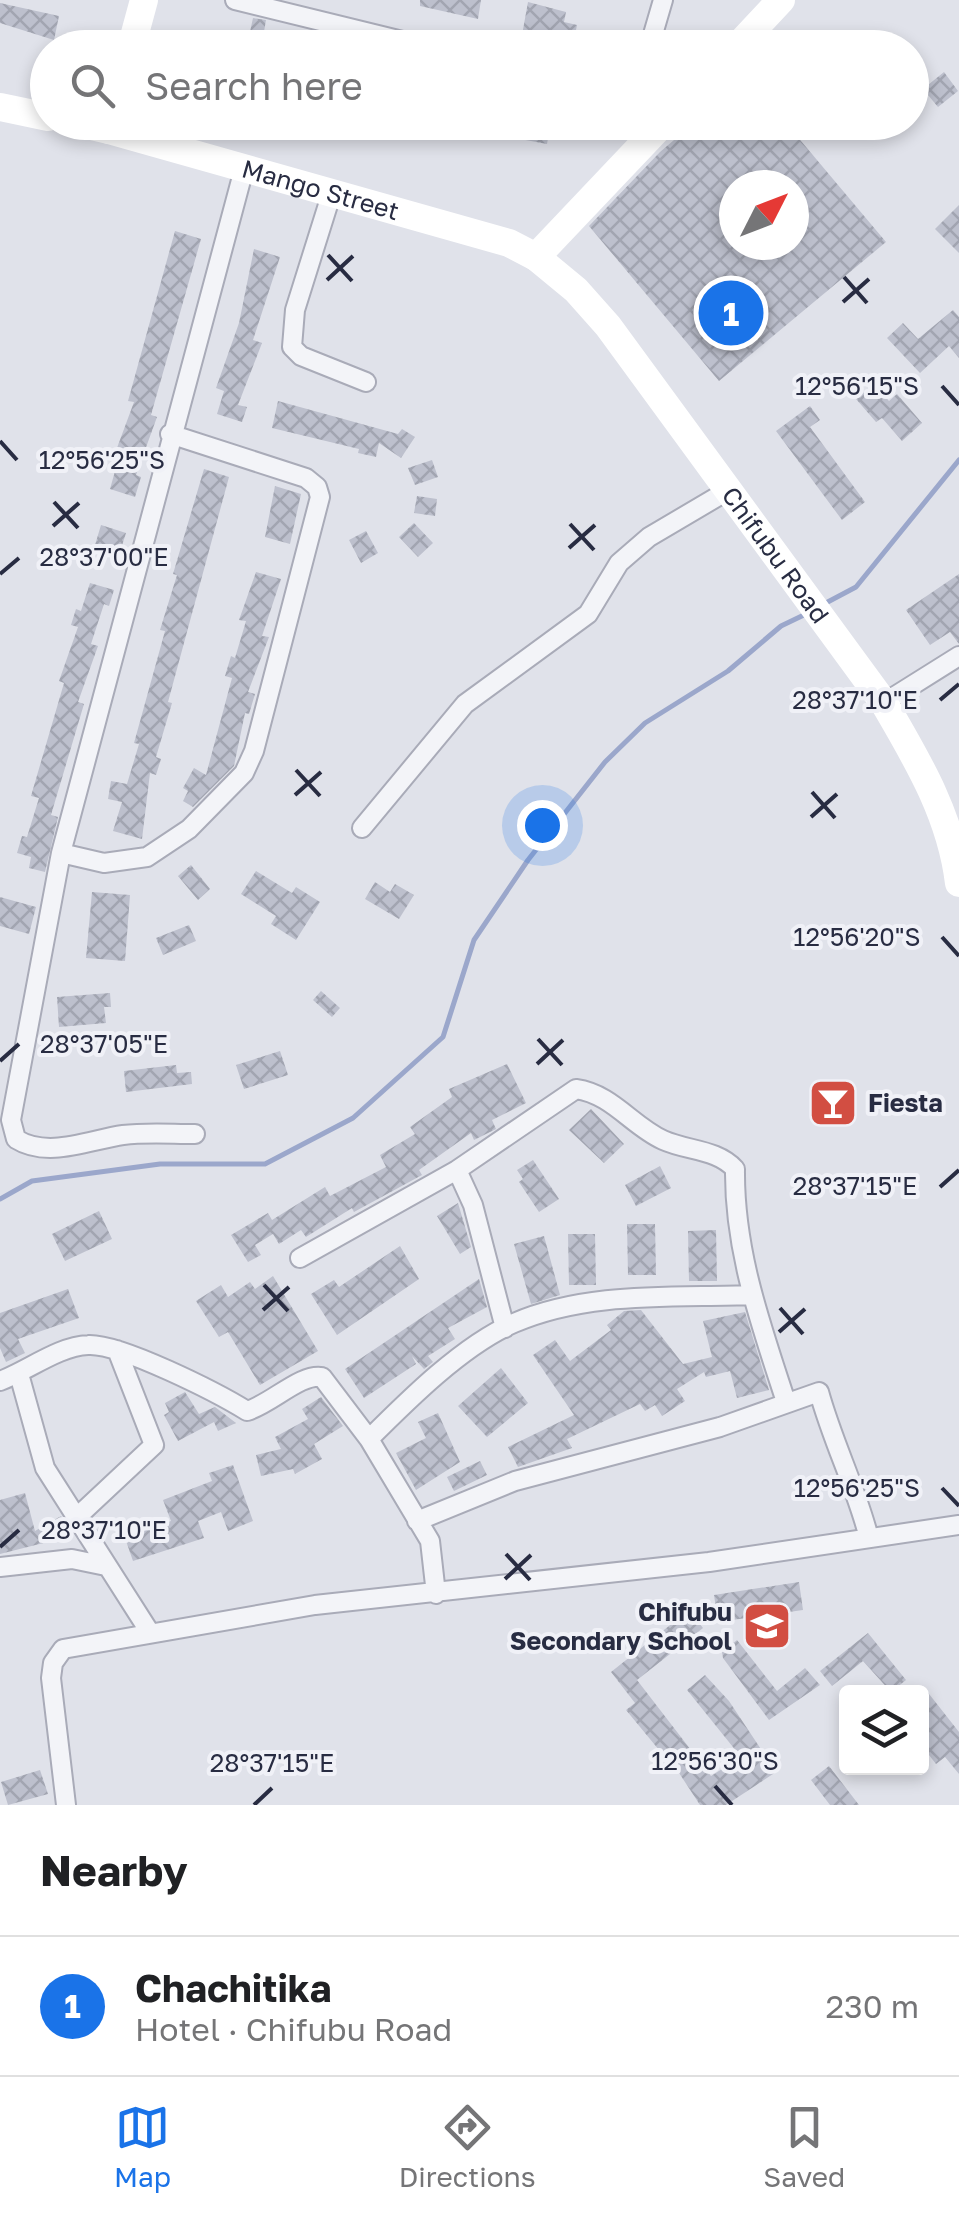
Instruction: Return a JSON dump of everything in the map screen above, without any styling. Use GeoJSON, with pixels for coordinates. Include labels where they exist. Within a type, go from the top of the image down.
{"type":"FeatureCollection","features":[{"type":"Feature","properties":{"kind":"main road"},"geometry":{"type":"LineString","coordinates":[[136,30],[144,0]]}},
{"type":"Feature","properties":{"kind":"main road"},"geometry":{"type":"LineString","coordinates":[[753,30],[781,0]]}},
{"type":"Feature","properties":{"kind":"main road"},"geometry":{"type":"LineString","coordinates":[[0,107],[30,113]]}},
{"type":"Feature","properties":{"kind":"main road","name":"Mango Street"},"geometry":{"type":"LineString","coordinates":[[153,140],[244,170],[480,232],[536,257]]}},
{"type":"Feature","properties":{"kind":"main road"},"geometry":{"type":"LineString","coordinates":[[536,257],[646,140]]}},
{"type":"Feature","properties":{"kind":"main road","name":"Chifubu Road"},"geometry":{"type":"LineString","coordinates":[[536,257],[576,290],[608,326],[884,703],[935,798],[955,849],[959,883]]}},
{"type":"Feature","properties":{"kind":"street"},"geometry":{"type":"LineString","coordinates":[[235,0],[358,30]]}},
{"type":"Feature","properties":{"kind":"street"},"geometry":{"type":"LineString","coordinates":[[654,30],[663,0]]}},
{"type":"Feature","properties":{"kind":"street"},"geometry":{"type":"LineString","coordinates":[[194,1134],[124,1136],[29,1147],[16,1139],[11,1120],[61,853],[170,434],[244,170]]}},
{"type":"Feature","properties":{"kind":"street"},"geometry":{"type":"LineString","coordinates":[[332,192],[295,310],[292,347],[301,356],[366,382]]}},
{"type":"Feature","properties":{"kind":"street"},"geometry":{"type":"LineString","coordinates":[[61,853],[104,862],[146,857],[190,829],[244,772],[300,576],[320,498],[317,487],[306,478],[170,434]]}},
{"type":"Feature","properties":{"kind":"street"},"geometry":{"type":"LineString","coordinates":[[362,828],[394,794],[443,728],[488,683],[588,614],[619,563],[649,537],[727,492]]}},
{"type":"Feature","properties":{"kind":"street"},"geometry":{"type":"LineString","coordinates":[[884,703],[959,656]]}},
{"type":"Feature","properties":{"kind":"street"},"geometry":{"type":"LineString","coordinates":[[300,1258],[457,1170],[576,1089],[596,1092],[662,1140],[726,1159],[735,1169],[738,1236],[786,1402]]}},
{"type":"Feature","properties":{"kind":"street"},"geometry":{"type":"LineString","coordinates":[[457,1170],[473,1205],[505,1328]]}},
{"type":"Feature","properties":{"kind":"street"},"geometry":{"type":"LineString","coordinates":[[368,1439],[416,1392],[505,1328],[612,1299],[752,1294]]}},
{"type":"Feature","properties":{"kind":"street"},"geometry":{"type":"LineString","coordinates":[[0,1381],[86,1344],[117,1350],[220,1395],[247,1412],[271,1404],[305,1378],[322,1377],[368,1439],[430,1541],[436,1594]]}},
{"type":"Feature","properties":{"kind":"street"},"geometry":{"type":"LineString","coordinates":[[76,1518],[154,1445],[117,1350]]}},
{"type":"Feature","properties":{"kind":"street"},"geometry":{"type":"LineString","coordinates":[[19,1374],[45,1468],[149,1631]]}},
{"type":"Feature","properties":{"kind":"street"},"geometry":{"type":"LineString","coordinates":[[417,1521],[515,1481],[720,1426],[818,1392],[834,1448],[846,1466],[869,1538]]}},
{"type":"Feature","properties":{"kind":"street"},"geometry":{"type":"LineString","coordinates":[[66,1805],[51,1678],[56,1655],[82,1644],[315,1605],[436,1594],[959,1525]]}},
{"type":"Feature","properties":{"kind":"street"},"geometry":{"type":"LineString","coordinates":[[0,1567],[72,1559],[106,1566]]}},
{"type":"Feature","properties":{"kind":"building"},"geometry":{"type":"Polygon","coordinates":[[[420,0],[481,0],[478,19],[420,6],[420,0]]]}},
{"type":"Feature","properties":{"kind":"building"},"geometry":{"type":"Polygon","coordinates":[[[528,2],[566,12],[564,22],[577,25],[576,30],[523,30],[528,2]]]}},
{"type":"Feature","properties":{"kind":"building"},"geometry":{"type":"Polygon","coordinates":[[[0,3],[59,16],[56,30],[30,32],[0,23],[0,3]]]}},
{"type":"Feature","properties":{"kind":"building"},"geometry":{"type":"Polygon","coordinates":[[[253,18],[266,20],[264,30],[250,30],[253,18]]]}},
{"type":"Feature","properties":{"kind":"building"},"geometry":{"type":"Polygon","coordinates":[[[944,72],[958,91],[938,107],[929,96],[929,84],[944,72]]]}},
{"type":"Feature","properties":{"kind":"building"},"geometry":{"type":"Polygon","coordinates":[[[674,140],[800,140],[886,242],[719,381],[589,226],[674,140]]]}},
{"type":"Feature","properties":{"kind":"building"},"geometry":{"type":"Polygon","coordinates":[[[959,205],[959,253],[935,229],[959,205]]]}},
{"type":"Feature","properties":{"kind":"building"},"geometry":{"type":"Polygon","coordinates":[[[175,231],[201,239],[151,415],[157,417],[136,475],[141,477],[135,497],[110,489],[119,457],[114,456],[134,402],[128,401],[175,231]]]}},
{"type":"Feature","properties":{"kind":"building"},"geometry":{"type":"Polygon","coordinates":[[[254,249],[280,257],[253,340],[262,343],[238,405],[247,407],[242,422],[217,414],[224,391],[216,388],[239,323],[254,249]]]}},
{"type":"Feature","properties":{"kind":"building"},"geometry":{"type":"Polygon","coordinates":[[[953,310],[959,317],[959,358],[949,346],[920,373],[887,338],[903,323],[918,339],[953,310]]]}},
{"type":"Feature","properties":{"kind":"building"},"geometry":{"type":"Polygon","coordinates":[[[874,384],[889,401],[897,394],[922,423],[902,441],[882,418],[876,422],[856,399],[874,384]]]}},
{"type":"Feature","properties":{"kind":"building"},"geometry":{"type":"Polygon","coordinates":[[[278,401],[398,434],[402,429],[415,437],[401,458],[379,443],[376,457],[358,453],[359,449],[272,428],[278,401]]]}},
{"type":"Feature","properties":{"kind":"building"},"geometry":{"type":"Polygon","coordinates":[[[810,406],[820,420],[810,427],[865,502],[842,520],[776,431],[810,406]]]}},
{"type":"Feature","properties":{"kind":"building"},"geometry":{"type":"Polygon","coordinates":[[[432,460],[438,477],[415,485],[408,468],[432,460]]]}},
{"type":"Feature","properties":{"kind":"building"},"geometry":{"type":"Polygon","coordinates":[[[204,469],[229,477],[168,702],[172,703],[156,757],[161,759],[156,775],[150,773],[142,839],[113,831],[122,802],[108,799],[111,781],[127,784],[139,744],[134,743],[165,631],[160,630],[177,575],[173,574],[204,469]]]}},
{"type":"Feature","properties":{"kind":"building"},"geometry":{"type":"Polygon","coordinates":[[[275,486],[301,494],[290,544],[265,537],[275,486]]]}},
{"type":"Feature","properties":{"kind":"building"},"geometry":{"type":"Polygon","coordinates":[[[417,496],[437,499],[435,516],[414,513],[417,496]]]}},
{"type":"Feature","properties":{"kind":"building"},"geometry":{"type":"Polygon","coordinates":[[[414,523],[433,543],[418,557],[399,537],[414,523]]]}},
{"type":"Feature","properties":{"kind":"building"},"geometry":{"type":"Polygon","coordinates":[[[101,525],[126,533],[120,552],[95,545],[101,525]]]}},
{"type":"Feature","properties":{"kind":"building"},"geometry":{"type":"Polygon","coordinates":[[[366,531],[378,553],[361,563],[349,540],[366,531]]]}},
{"type":"Feature","properties":{"kind":"building"},"geometry":{"type":"Polygon","coordinates":[[[256,572],[281,579],[262,636],[269,637],[248,692],[255,694],[249,714],[245,713],[234,766],[193,807],[183,801],[188,791],[183,788],[194,768],[206,775],[232,678],[225,676],[231,656],[235,658],[246,621],[239,620],[256,572]]]}},
{"type":"Feature","properties":{"kind":"building"},"geometry":{"type":"Polygon","coordinates":[[[959,574],[959,644],[950,632],[930,645],[906,610],[959,574]]]}},
{"type":"Feature","properties":{"kind":"building"},"geometry":{"type":"Polygon","coordinates":[[[90,583],[114,590],[109,606],[104,604],[91,644],[98,646],[78,702],[84,704],[51,815],[58,817],[45,872],[29,868],[31,857],[17,853],[22,836],[27,837],[39,798],[31,796],[64,683],[59,681],[78,627],[71,625],[76,609],[81,611],[90,583]]]}},
{"type":"Feature","properties":{"kind":"building"},"geometry":{"type":"Polygon","coordinates":[[[191,865],[210,889],[198,900],[178,876],[191,865]]]}},
{"type":"Feature","properties":{"kind":"building"},"geometry":{"type":"Polygon","coordinates":[[[256,871],[292,893],[296,887],[320,902],[296,940],[271,924],[276,916],[241,894],[256,871]]]}},
{"type":"Feature","properties":{"kind":"building"},"geometry":{"type":"Polygon","coordinates":[[[375,882],[390,892],[395,884],[414,895],[399,919],[365,899],[375,882]]]}},
{"type":"Feature","properties":{"kind":"building"},"geometry":{"type":"Polygon","coordinates":[[[92,892],[130,895],[125,961],[86,958],[92,892]]]}},
{"type":"Feature","properties":{"kind":"building"},"geometry":{"type":"Polygon","coordinates":[[[0,897],[36,907],[29,934],[0,926],[0,897]]]}},
{"type":"Feature","properties":{"kind":"building"},"geometry":{"type":"Polygon","coordinates":[[[189,925],[196,941],[163,955],[156,938],[189,925]]]}},
{"type":"Feature","properties":{"kind":"building"},"geometry":{"type":"Polygon","coordinates":[[[321,991],[340,1008],[332,1017],[313,1000],[321,991]]]}},
{"type":"Feature","properties":{"kind":"building"},"geometry":{"type":"Polygon","coordinates":[[[110,993],[111,1007],[104,1007],[106,1023],[59,1027],[57,997],[110,993]]]}},
{"type":"Feature","properties":{"kind":"building"},"geometry":{"type":"Polygon","coordinates":[[[280,1051],[288,1075],[244,1089],[236,1065],[280,1051]]]}},
{"type":"Feature","properties":{"kind":"building"},"geometry":{"type":"Polygon","coordinates":[[[507,1064],[526,1103],[492,1120],[496,1129],[474,1140],[471,1133],[419,1170],[422,1175],[354,1212],[352,1208],[306,1237],[301,1230],[279,1244],[273,1234],[255,1245],[261,1255],[248,1262],[231,1235],[268,1213],[272,1220],[325,1187],[330,1196],[386,1167],[380,1155],[415,1134],[410,1127],[452,1097],[449,1089],[507,1064]]]}},
{"type":"Feature","properties":{"kind":"building"},"geometry":{"type":"Polygon","coordinates":[[[176,1065],[177,1073],[191,1072],[192,1084],[126,1092],[124,1071],[176,1065]]]}},
{"type":"Feature","properties":{"kind":"building"},"geometry":{"type":"Polygon","coordinates":[[[591,1109],[624,1144],[604,1163],[569,1130],[591,1109]]]}},
{"type":"Feature","properties":{"kind":"building"},"geometry":{"type":"Polygon","coordinates":[[[533,1160],[559,1199],[539,1212],[519,1182],[523,1179],[517,1170],[533,1160]]]}},
{"type":"Feature","properties":{"kind":"building"},"geometry":{"type":"Polygon","coordinates":[[[660,1166],[671,1188],[636,1206],[625,1185],[660,1166]]]}},
{"type":"Feature","properties":{"kind":"building"},"geometry":{"type":"Polygon","coordinates":[[[458,1203],[471,1247],[460,1254],[437,1216],[458,1203]]]}},
{"type":"Feature","properties":{"kind":"building"},"geometry":{"type":"Polygon","coordinates":[[[99,1211],[112,1239],[65,1261],[52,1234],[99,1211]]]}},
{"type":"Feature","properties":{"kind":"building"},"geometry":{"type":"Polygon","coordinates":[[[627,1224],[655,1224],[656,1275],[628,1275],[627,1224]]]}},
{"type":"Feature","properties":{"kind":"building"},"geometry":{"type":"Polygon","coordinates":[[[716,1230],[717,1281],[689,1281],[688,1231],[716,1230]]]}},
{"type":"Feature","properties":{"kind":"building"},"geometry":{"type":"Polygon","coordinates":[[[568,1234],[595,1234],[596,1285],[569,1285],[568,1234]]]}},
{"type":"Feature","properties":{"kind":"building"},"geometry":{"type":"Polygon","coordinates":[[[544,1236],[560,1295],[531,1304],[514,1244],[544,1236]]]}},
{"type":"Feature","properties":{"kind":"building"},"geometry":{"type":"Polygon","coordinates":[[[400,1246],[419,1279],[337,1335],[311,1294],[334,1280],[339,1287],[400,1246]]]}},
{"type":"Feature","properties":{"kind":"building"},"geometry":{"type":"Polygon","coordinates":[[[273,1276],[318,1351],[260,1385],[228,1332],[219,1337],[196,1301],[221,1285],[228,1297],[250,1282],[255,1289],[273,1276]]]}},
{"type":"Feature","properties":{"kind":"building"},"geometry":{"type":"Polygon","coordinates":[[[479,1279],[487,1307],[448,1328],[455,1339],[428,1356],[433,1362],[424,1369],[412,1356],[416,1364],[364,1398],[345,1369],[479,1279]]]}},
{"type":"Feature","properties":{"kind":"building"},"geometry":{"type":"Polygon","coordinates":[[[68,1289],[79,1318],[18,1339],[25,1353],[6,1362],[0,1348],[0,1313],[68,1289]]]}},
{"type":"Feature","properties":{"kind":"building"},"geometry":{"type":"Polygon","coordinates":[[[641,1310],[683,1364],[712,1357],[703,1321],[745,1312],[769,1390],[737,1398],[730,1371],[706,1377],[704,1372],[677,1389],[685,1401],[662,1416],[655,1405],[645,1411],[640,1404],[567,1439],[572,1448],[518,1467],[508,1447],[574,1415],[533,1355],[555,1340],[570,1361],[611,1330],[607,1325],[624,1311],[641,1310]]]}},
{"type":"Feature","properties":{"kind":"building"},"geometry":{"type":"Polygon","coordinates":[[[501,1368],[528,1403],[487,1437],[458,1406],[501,1368]]]}},
{"type":"Feature","properties":{"kind":"building"},"geometry":{"type":"Polygon","coordinates":[[[185,1392],[199,1414],[215,1407],[236,1423],[218,1431],[214,1422],[178,1441],[164,1415],[169,1412],[165,1403],[185,1392]]]}},
{"type":"Feature","properties":{"kind":"building"},"geometry":{"type":"Polygon","coordinates":[[[321,1397],[343,1426],[314,1444],[322,1459],[295,1474],[293,1469],[261,1476],[256,1455],[281,1449],[275,1437],[308,1419],[302,1409],[321,1397]]]}},
{"type":"Feature","properties":{"kind":"building"},"geometry":{"type":"Polygon","coordinates":[[[438,1413],[460,1462],[416,1490],[396,1453],[426,1438],[418,1422],[438,1413]]]}},
{"type":"Feature","properties":{"kind":"building"},"geometry":{"type":"Polygon","coordinates":[[[480,1461],[487,1475],[454,1491],[447,1477],[480,1461]]]}},
{"type":"Feature","properties":{"kind":"building"},"geometry":{"type":"Polygon","coordinates":[[[233,1465],[253,1521],[228,1531],[221,1512],[198,1521],[204,1538],[133,1561],[125,1538],[171,1521],[163,1500],[212,1481],[209,1473],[233,1465]]]}},
{"type":"Feature","properties":{"kind":"building"},"geometry":{"type":"Polygon","coordinates":[[[25,1493],[35,1531],[61,1516],[71,1536],[0,1554],[0,1500],[25,1493]]]}},
{"type":"Feature","properties":{"kind":"building"},"geometry":{"type":"Polygon","coordinates":[[[799,1582],[803,1610],[718,1622],[714,1595],[799,1582]]]}},
{"type":"Feature","properties":{"kind":"building"},"geometry":{"type":"Polygon","coordinates":[[[689,1610],[703,1628],[637,1680],[711,1776],[741,1757],[687,1690],[705,1675],[729,1701],[776,1772],[726,1805],[700,1805],[666,1753],[664,1756],[626,1710],[635,1703],[611,1672],[689,1610]]]}},
{"type":"Feature","properties":{"kind":"building"},"geometry":{"type":"Polygon","coordinates":[[[868,1633],[906,1680],[900,1685],[885,1685],[863,1661],[832,1686],[820,1671],[868,1633]]]}},
{"type":"Feature","properties":{"kind":"building"},"geometry":{"type":"Polygon","coordinates":[[[737,1640],[777,1691],[805,1668],[820,1685],[769,1720],[723,1658],[722,1652],[737,1640]]]}},
{"type":"Feature","properties":{"kind":"building"},"geometry":{"type":"Polygon","coordinates":[[[929,1694],[959,1732],[959,1774],[945,1757],[936,1764],[929,1755],[929,1694]]]}},
{"type":"Feature","properties":{"kind":"building"},"geometry":{"type":"Polygon","coordinates":[[[829,1766],[859,1805],[830,1805],[811,1780],[829,1766]]]}},
{"type":"Feature","properties":{"kind":"building"},"geometry":{"type":"Polygon","coordinates":[[[40,1770],[48,1794],[8,1805],[1,1782],[40,1770]]]}},
{"type":"Feature","properties":{"kind":"waterway"},"geometry":{"type":"LineString","coordinates":[[822,605],[856,587],[959,460]]}},
{"type":"Feature","properties":{"kind":"waterway"},"geometry":{"type":"LineString","coordinates":[[0,1199],[32,1181],[160,1164],[265,1164],[353,1118],[443,1037],[474,940],[528,860],[605,762],[645,723],[728,671],[781,626],[808,613]]}},
{"type":"Feature","properties":{"kind":"place","name":"Chachitika"},"geometry":{"type":"Point","coordinates":[731,313]}},
{"type":"Feature","properties":{"kind":"place","name":"Fiesta"},"geometry":{"type":"Point","coordinates":[833,1103]}},
{"type":"Feature","properties":{"kind":"place","name":"Chifubu Secondary School"},"geometry":{"type":"Point","coordinates":[767,1626]}}]}
